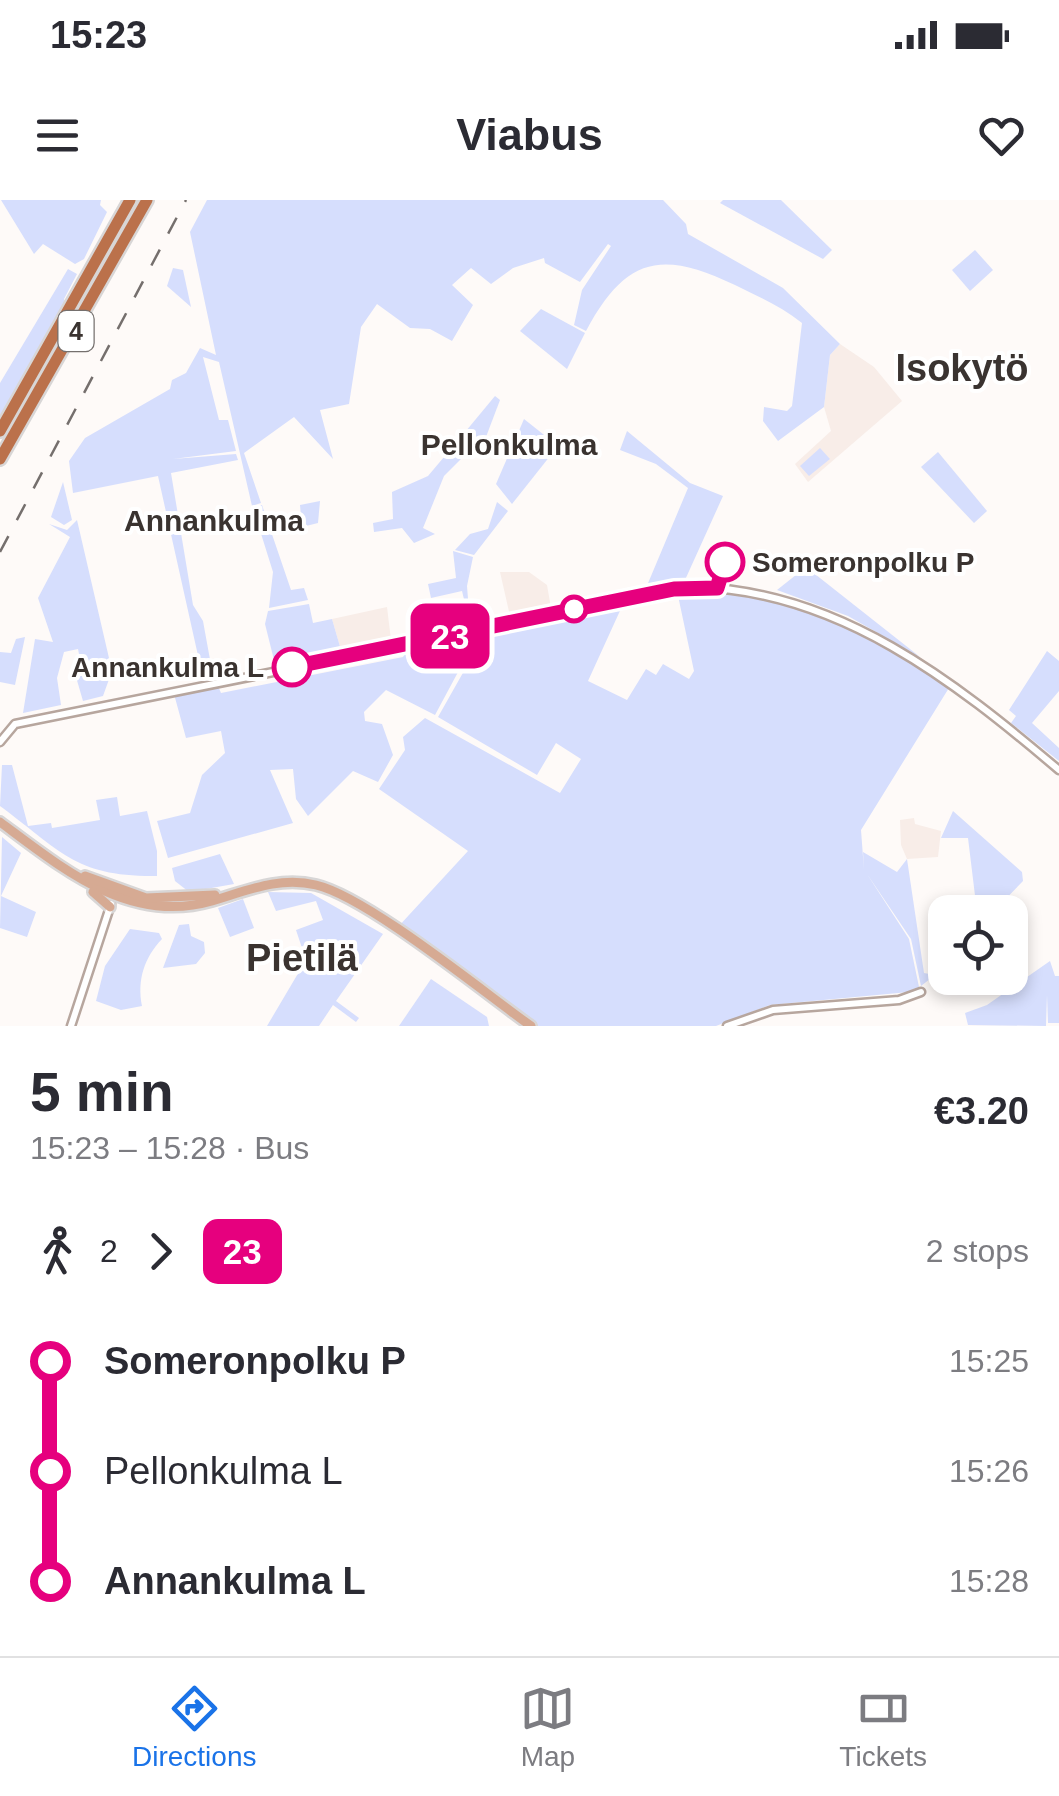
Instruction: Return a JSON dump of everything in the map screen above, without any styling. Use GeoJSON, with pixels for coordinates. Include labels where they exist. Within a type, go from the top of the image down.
{"type":"FeatureCollection","features":[{"type":"Feature","properties":{"kind":"highway","name":"4"},"geometry":{"type":"LineString","coordinates":[[0,431],[130,200]]}},
{"type":"Feature","properties":{"kind":"highway","name":"4"},"geometry":{"type":"LineString","coordinates":[[0,459],[147,200]]}},
{"type":"Feature","properties":{"kind":"main road"},"geometry":{"type":"LineString","coordinates":[[0,822],[110,908]]}},
{"type":"Feature","properties":{"kind":"main road"},"geometry":{"type":"LineString","coordinates":[[56,863],[117,894],[146,898],[223,896],[287,882],[335,891],[532,1026]]}},
{"type":"Feature","properties":{"kind":"street"},"geometry":{"type":"LineString","coordinates":[[0,742],[15,724],[674,589],[706,587],[788,601],[881,640],[958,686],[1059,770]]}},
{"type":"Feature","properties":{"kind":"street"},"geometry":{"type":"LineString","coordinates":[[108,920],[117,894]]}},
{"type":"Feature","properties":{"kind":"street"},"geometry":{"type":"LineString","coordinates":[[71,1026],[117,894]]}},
{"type":"Feature","properties":{"kind":"street"},"geometry":{"type":"LineString","coordinates":[[727,1026],[773,1010],[900,1000],[921,992]]}},
{"type":"Feature","properties":{"kind":"shaded area"},"geometry":{"type":"Polygon","coordinates":[[[1,200],[101,200],[100,205],[107,212],[84,259],[75,264],[43,244],[34,254],[1,200]]]}},
{"type":"Feature","properties":{"kind":"shaded area"},"geometry":{"type":"Polygon","coordinates":[[[207,200],[663,200],[686,224],[688,234],[783,288],[840,344],[830,355],[824,407],[778,441],[763,421],[764,407],[787,411],[792,406],[802,323],[770,302],[709,274],[666,264],[648,267],[631,274],[616,287],[586,331],[574,325],[582,290],[611,246],[608,244],[580,282],[545,263],[544,258],[513,268],[491,284],[471,268],[452,285],[473,305],[452,341],[430,329],[410,328],[377,304],[361,327],[349,404],[320,410],[333,459],[294,417],[244,453],[261,503],[252,506],[219,362],[203,357],[219,420],[228,420],[236,451],[173,459],[236,454],[238,460],[171,473],[193,605],[203,621],[213,676],[203,678],[158,476],[73,493],[69,461],[85,438],[170,389],[172,380],[186,373],[200,348],[216,355],[190,232],[207,200]]]}},
{"type":"Feature","properties":{"kind":"shaded area"},"geometry":{"type":"Polygon","coordinates":[[[781,200],[832,250],[823,259],[720,203],[781,200]]]}},
{"type":"Feature","properties":{"kind":"shaded area"},"geometry":{"type":"Polygon","coordinates":[[[975,250],[993,270],[970,291],[952,270],[975,250]]]}},
{"type":"Feature","properties":{"kind":"shaded area"},"geometry":{"type":"Polygon","coordinates":[[[173,268],[183,270],[191,307],[167,286],[173,268]]]}},
{"type":"Feature","properties":{"kind":"shaded area"},"geometry":{"type":"Polygon","coordinates":[[[68,269],[77,274],[64,299],[67,307],[0,417],[0,383],[68,269]]]}},
{"type":"Feature","properties":{"kind":"shaded area"},"geometry":{"type":"Polygon","coordinates":[[[541,309],[585,333],[567,369],[520,331],[541,309]]]}},
{"type":"Feature","properties":{"kind":"shaded area"},"geometry":{"type":"Polygon","coordinates":[[[840,344],[874,367],[902,401],[808,482],[795,464],[831,431],[824,407],[830,355],[840,344]]]}},
{"type":"Feature","properties":{"kind":"shaded area"},"geometry":{"type":"Polygon","coordinates":[[[495,396],[500,400],[478,458],[461,437],[495,396]]]}},
{"type":"Feature","properties":{"kind":"shaded area"},"geometry":{"type":"Polygon","coordinates":[[[524,419],[558,446],[512,504],[496,484],[524,419]]]}},
{"type":"Feature","properties":{"kind":"shaded area"},"geometry":{"type":"Polygon","coordinates":[[[627,431],[690,483],[723,496],[685,580],[646,588],[688,488],[656,464],[620,450],[627,431]]]}},
{"type":"Feature","properties":{"kind":"shaded area"},"geometry":{"type":"Polygon","coordinates":[[[455,444],[465,455],[444,476],[423,528],[435,534],[414,543],[402,528],[374,532],[373,523],[393,519],[392,492],[428,476],[455,444]]]}},
{"type":"Feature","properties":{"kind":"shaded area"},"geometry":{"type":"Polygon","coordinates":[[[820,448],[830,459],[809,476],[800,466],[820,448]]]}},
{"type":"Feature","properties":{"kind":"shaded area"},"geometry":{"type":"Polygon","coordinates":[[[938,452],[987,511],[974,523],[921,467],[938,452]]]}},
{"type":"Feature","properties":{"kind":"shaded area"},"geometry":{"type":"Polygon","coordinates":[[[63,482],[72,520],[64,525],[51,517],[63,482]]]}},
{"type":"Feature","properties":{"kind":"shaded area"},"geometry":{"type":"Polygon","coordinates":[[[320,501],[318,523],[302,527],[300,505],[320,501]]]}},
{"type":"Feature","properties":{"kind":"shaded area"},"geometry":{"type":"Polygon","coordinates":[[[497,502],[508,511],[474,555],[455,550],[470,534],[488,529],[497,502]]]}},
{"type":"Feature","properties":{"kind":"shaded area"},"geometry":{"type":"Polygon","coordinates":[[[262,505],[291,590],[304,588],[308,600],[269,608],[273,572],[253,508],[262,505]]]}},
{"type":"Feature","properties":{"kind":"shaded area"},"geometry":{"type":"Polygon","coordinates":[[[77,520],[112,671],[103,696],[83,701],[76,677],[83,674],[78,649],[64,652],[57,678],[61,705],[23,713],[35,639],[53,642],[38,598],[70,537],[49,524],[67,530],[77,520]]]}},
{"type":"Feature","properties":{"kind":"shaded area"},"geometry":{"type":"Polygon","coordinates":[[[453,551],[473,557],[467,586],[470,624],[462,591],[431,598],[428,584],[456,578],[453,551]]]}},
{"type":"Feature","properties":{"kind":"shaded area"},"geometry":{"type":"Polygon","coordinates":[[[806,567],[920,657],[848,616],[777,590],[806,567]]]}},
{"type":"Feature","properties":{"kind":"shaded area"},"geometry":{"type":"Polygon","coordinates":[[[500,572],[529,572],[547,585],[551,608],[510,616],[500,572]]]}},
{"type":"Feature","properties":{"kind":"shaded area"},"geometry":{"type":"Polygon","coordinates":[[[717,587],[831,616],[952,683],[861,830],[864,870],[863,852],[897,872],[907,859],[924,973],[928,974],[928,980],[921,986],[911,939],[867,874],[909,939],[919,987],[909,992],[770,1005],[716,1026],[535,1026],[397,928],[468,851],[379,789],[405,750],[403,737],[425,718],[560,793],[581,759],[556,743],[537,775],[438,717],[486,632],[624,602],[588,681],[627,700],[646,669],[656,675],[663,664],[689,679],[694,671],[677,591],[717,587]]]}},
{"type":"Feature","properties":{"kind":"shaded area"},"geometry":{"type":"Polygon","coordinates":[[[309,604],[313,623],[332,619],[341,650],[275,664],[265,624],[268,611],[309,604]]]}},
{"type":"Feature","properties":{"kind":"shaded area"},"geometry":{"type":"Polygon","coordinates":[[[387,607],[391,640],[341,650],[332,619],[387,607]]]}},
{"type":"Feature","properties":{"kind":"shaded area"},"geometry":{"type":"Polygon","coordinates":[[[479,633],[435,715],[386,690],[364,712],[365,721],[382,724],[393,755],[378,782],[353,771],[308,816],[296,799],[293,769],[270,770],[293,823],[168,858],[157,821],[190,813],[202,775],[225,753],[221,731],[186,738],[174,694],[218,686],[221,693],[403,657],[409,647],[479,633]]]}},
{"type":"Feature","properties":{"kind":"shaded area"},"geometry":{"type":"Polygon","coordinates":[[[25,637],[15,685],[0,682],[0,652],[11,653],[16,639],[25,637]]]}},
{"type":"Feature","properties":{"kind":"shaded area"},"geometry":{"type":"Polygon","coordinates":[[[1047,651],[1059,661],[1059,691],[1032,723],[1059,748],[1059,761],[1011,723],[1016,716],[1009,710],[1047,651]]]}},
{"type":"Feature","properties":{"kind":"shaded area"},"geometry":{"type":"Polygon","coordinates":[[[2,765],[12,765],[28,826],[51,823],[52,828],[100,820],[96,800],[117,797],[120,816],[147,811],[157,851],[157,876],[106,872],[55,848],[0,806],[2,765]]]}},
{"type":"Feature","properties":{"kind":"shaded area"},"geometry":{"type":"Polygon","coordinates":[[[953,811],[1022,872],[1023,881],[1009,895],[975,895],[968,838],[941,838],[953,811]]]}},
{"type":"Feature","properties":{"kind":"shaded area"},"geometry":{"type":"Polygon","coordinates":[[[914,818],[915,824],[941,831],[938,857],[907,859],[901,845],[900,820],[914,818]]]}},
{"type":"Feature","properties":{"kind":"shaded area"},"geometry":{"type":"Polygon","coordinates":[[[2,837],[21,853],[1,896],[36,912],[27,937],[0,928],[2,837]]]}},
{"type":"Feature","properties":{"kind":"shaded area"},"geometry":{"type":"Polygon","coordinates":[[[220,854],[234,884],[189,892],[175,881],[172,868],[220,854]]]}},
{"type":"Feature","properties":{"kind":"shaded area"},"geometry":{"type":"Polygon","coordinates":[[[268,892],[311,893],[383,934],[336,1001],[359,1018],[356,1022],[333,1005],[319,1026],[267,1026],[306,960],[296,930],[323,920],[316,901],[276,911],[268,892]]]}},
{"type":"Feature","properties":{"kind":"shaded area"},"geometry":{"type":"Polygon","coordinates":[[[243,899],[254,928],[230,937],[218,908],[243,899]]]}},
{"type":"Feature","properties":{"kind":"shaded area"},"geometry":{"type":"Polygon","coordinates":[[[189,924],[191,936],[204,942],[205,953],[196,964],[163,968],[179,925],[189,924]]]}},
{"type":"Feature","properties":{"kind":"shaded area"},"geometry":{"type":"Polygon","coordinates":[[[130,929],[159,933],[162,939],[143,970],[142,1006],[121,1010],[96,1001],[105,966],[130,929]]]}},
{"type":"Feature","properties":{"kind":"shaded area"},"geometry":{"type":"Polygon","coordinates":[[[1050,961],[1055,976],[1059,976],[1059,1023],[1048,1023],[1047,995],[1046,1026],[968,1025],[965,1013],[1001,995],[1028,995],[1028,976],[1050,961]]]}},
{"type":"Feature","properties":{"kind":"shaded area"},"geometry":{"type":"Polygon","coordinates":[[[431,979],[487,1017],[489,1026],[399,1026],[431,979]]]}},
{"type":"Feature","properties":{"kind":"railway"},"geometry":{"type":"LineString","coordinates":[[0,552],[186,200]]}},
{"type":"Feature","properties":{"kind":"bus line","name":"23"},"geometry":{"type":"LineString","coordinates":[[292,667],[674,589],[717,588],[725,562]]}},
{"type":"Feature","properties":{"kind":"place","name":"Someronpolku P"},"geometry":{"type":"Point","coordinates":[725,562]}},
{"type":"Feature","properties":{"kind":"place","name":"Annankulma L"},"geometry":{"type":"Point","coordinates":[292,667]}},
{"type":"Feature","properties":{"kind":"district","name":"Isokytö"},"geometry":{"type":"Point","coordinates":[962,368]}},
{"type":"Feature","properties":{"kind":"district","name":"Pellonkulma"},"geometry":{"type":"Point","coordinates":[509,444]}},
{"type":"Feature","properties":{"kind":"district","name":"Annankulma"},"geometry":{"type":"Point","coordinates":[214,520]}},
{"type":"Feature","properties":{"kind":"district","name":"Pietilä"},"geometry":{"type":"Point","coordinates":[302,958]}}]}
